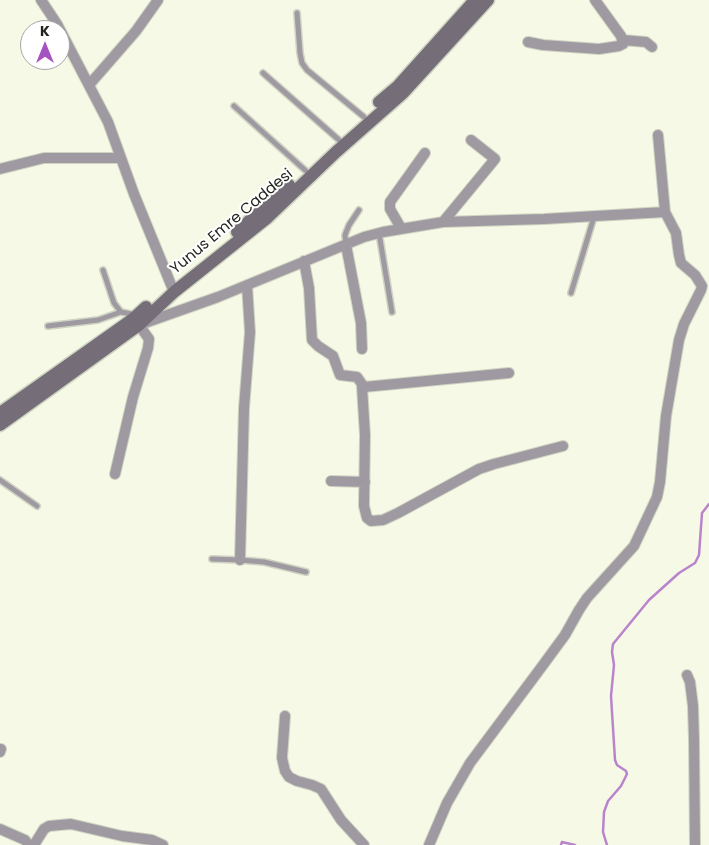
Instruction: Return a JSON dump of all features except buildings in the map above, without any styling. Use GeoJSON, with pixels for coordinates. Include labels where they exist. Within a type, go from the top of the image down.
{"type":"FeatureCollection","features":[{"type":"Feature","properties":{"kind":"street"},"geometry":{"type":"LineString","coordinates":[[41,0],[57,24],[108,122],[173,289]]}},
{"type":"Feature","properties":{"kind":"street"},"geometry":{"type":"LineString","coordinates":[[89,85],[136,31],[158,0]]}},
{"type":"Feature","properties":{"kind":"street","name":"Yunus Emre Caddesi"},"geometry":{"type":"LineString","coordinates":[[0,425],[138,320],[306,171],[398,86],[475,0]]}},
{"type":"Feature","properties":{"kind":"street","name":"Yunus Emre Caddesi"},"geometry":{"type":"LineString","coordinates":[[173,289],[267,218],[336,152],[403,93],[488,0]]}},
{"type":"Feature","properties":{"kind":"street"},"geometry":{"type":"LineString","coordinates":[[595,0],[623,40]]}},
{"type":"Feature","properties":{"kind":"street"},"geometry":{"type":"LineString","coordinates":[[528,42],[543,45],[599,49],[619,46],[623,44],[623,40]]}},
{"type":"Feature","properties":{"kind":"street"},"geometry":{"type":"LineString","coordinates":[[623,40],[646,42],[652,47]]}},
{"type":"Feature","properties":{"kind":"street"},"geometry":{"type":"LineString","coordinates":[[429,845],[447,803],[470,763],[544,665],[587,598],[634,546],[657,497],[665,424],[679,340],[684,324],[702,290],[702,286],[694,275],[681,263],[678,255],[676,233],[665,212],[658,135]]}},
{"type":"Feature","properties":{"kind":"street"},"geometry":{"type":"LineString","coordinates":[[443,222],[495,159],[471,140]]}},
{"type":"Feature","properties":{"kind":"street"},"geometry":{"type":"LineString","coordinates":[[401,228],[390,209],[390,202],[425,153]]}},
{"type":"Feature","properties":{"kind":"street"},"geometry":{"type":"LineString","coordinates":[[0,169],[44,158],[121,158]]}},
{"type":"Feature","properties":{"kind":"street"},"geometry":{"type":"LineString","coordinates":[[114,474],[133,397],[148,348],[149,340],[138,320],[176,313],[346,245],[379,233],[401,228],[443,222],[594,217],[665,212]]}},
{"type":"Feature","properties":{"kind":"street"},"geometry":{"type":"LineString","coordinates":[[346,245],[361,322],[362,349]]}},
{"type":"Feature","properties":{"kind":"street"},"geometry":{"type":"LineString","coordinates":[[304,261],[310,288],[312,340],[333,356],[340,375],[357,377],[362,387],[365,415],[365,514],[371,521],[377,521],[398,513],[494,464],[564,446]]}},
{"type":"Feature","properties":{"kind":"street"},"geometry":{"type":"LineString","coordinates":[[240,560],[244,408],[250,332],[247,285]]}},
{"type":"Feature","properties":{"kind":"street","name":"Yunus Emre Caddesi"},"geometry":{"type":"LineString","coordinates":[[0,413],[138,320]]}},
{"type":"Feature","properties":{"kind":"street"},"geometry":{"type":"LineString","coordinates":[[362,387],[509,373]]}},
{"type":"Feature","properties":{"kind":"street"},"geometry":{"type":"LineString","coordinates":[[331,481],[365,482]]}},
{"type":"Feature","properties":{"kind":"street"},"geometry":{"type":"LineString","coordinates":[[687,675],[690,682],[693,706],[695,845]]}},
{"type":"Feature","properties":{"kind":"street"},"geometry":{"type":"LineString","coordinates":[[285,716],[282,758],[285,772],[289,777],[297,781],[321,789],[341,820],[364,845]]}},
{"type":"Feature","properties":{"kind":"street"},"geometry":{"type":"LineString","coordinates":[[34,845],[40,832],[49,826],[71,824],[122,836],[152,840],[163,845]]}},
{"type":"Feature","properties":{"kind":"street"},"geometry":{"type":"LineString","coordinates":[[0,829],[25,840],[29,845]]}},
{"type":"Feature","properties":{"kind":"lane"},"geometry":{"type":"LineString","coordinates":[[297,13],[302,63],[364,117]]}},
{"type":"Feature","properties":{"kind":"lane"},"geometry":{"type":"LineString","coordinates":[[263,73],[339,140]]}},
{"type":"Feature","properties":{"kind":"lane"},"geometry":{"type":"LineString","coordinates":[[234,106],[306,171]]}},
{"type":"Feature","properties":{"kind":"lane"},"geometry":{"type":"LineString","coordinates":[[346,245],[345,235],[359,210]]}},
{"type":"Feature","properties":{"kind":"lane"},"geometry":{"type":"LineString","coordinates":[[571,293],[594,217]]}},
{"type":"Feature","properties":{"kind":"lane"},"geometry":{"type":"LineString","coordinates":[[379,233],[392,312]]}},
{"type":"Feature","properties":{"kind":"lane"},"geometry":{"type":"LineString","coordinates":[[103,270],[110,294],[121,312],[138,320]]}},
{"type":"Feature","properties":{"kind":"lane"},"geometry":{"type":"LineString","coordinates":[[48,326],[98,320],[121,312]]}},
{"type":"Feature","properties":{"kind":"lane"},"geometry":{"type":"LineString","coordinates":[[0,480],[37,506]]}},
{"type":"Feature","properties":{"kind":"lane"},"geometry":{"type":"LineString","coordinates":[[212,559],[264,562],[306,572]]}},
{"type":"Feature","properties":{"kind":"waterway"},"geometry":{"type":"LineString","coordinates":[[607,845],[603,832],[604,812],[608,801],[621,786],[627,774],[626,771],[617,765],[615,760],[611,696],[614,665],[613,644],[649,600],[679,573],[695,563],[699,555],[702,513],[709,504]]}},
{"type":"Feature","properties":{"kind":"waterway"},"geometry":{"type":"LineString","coordinates":[[561,845],[562,842],[575,845]]}}]}
